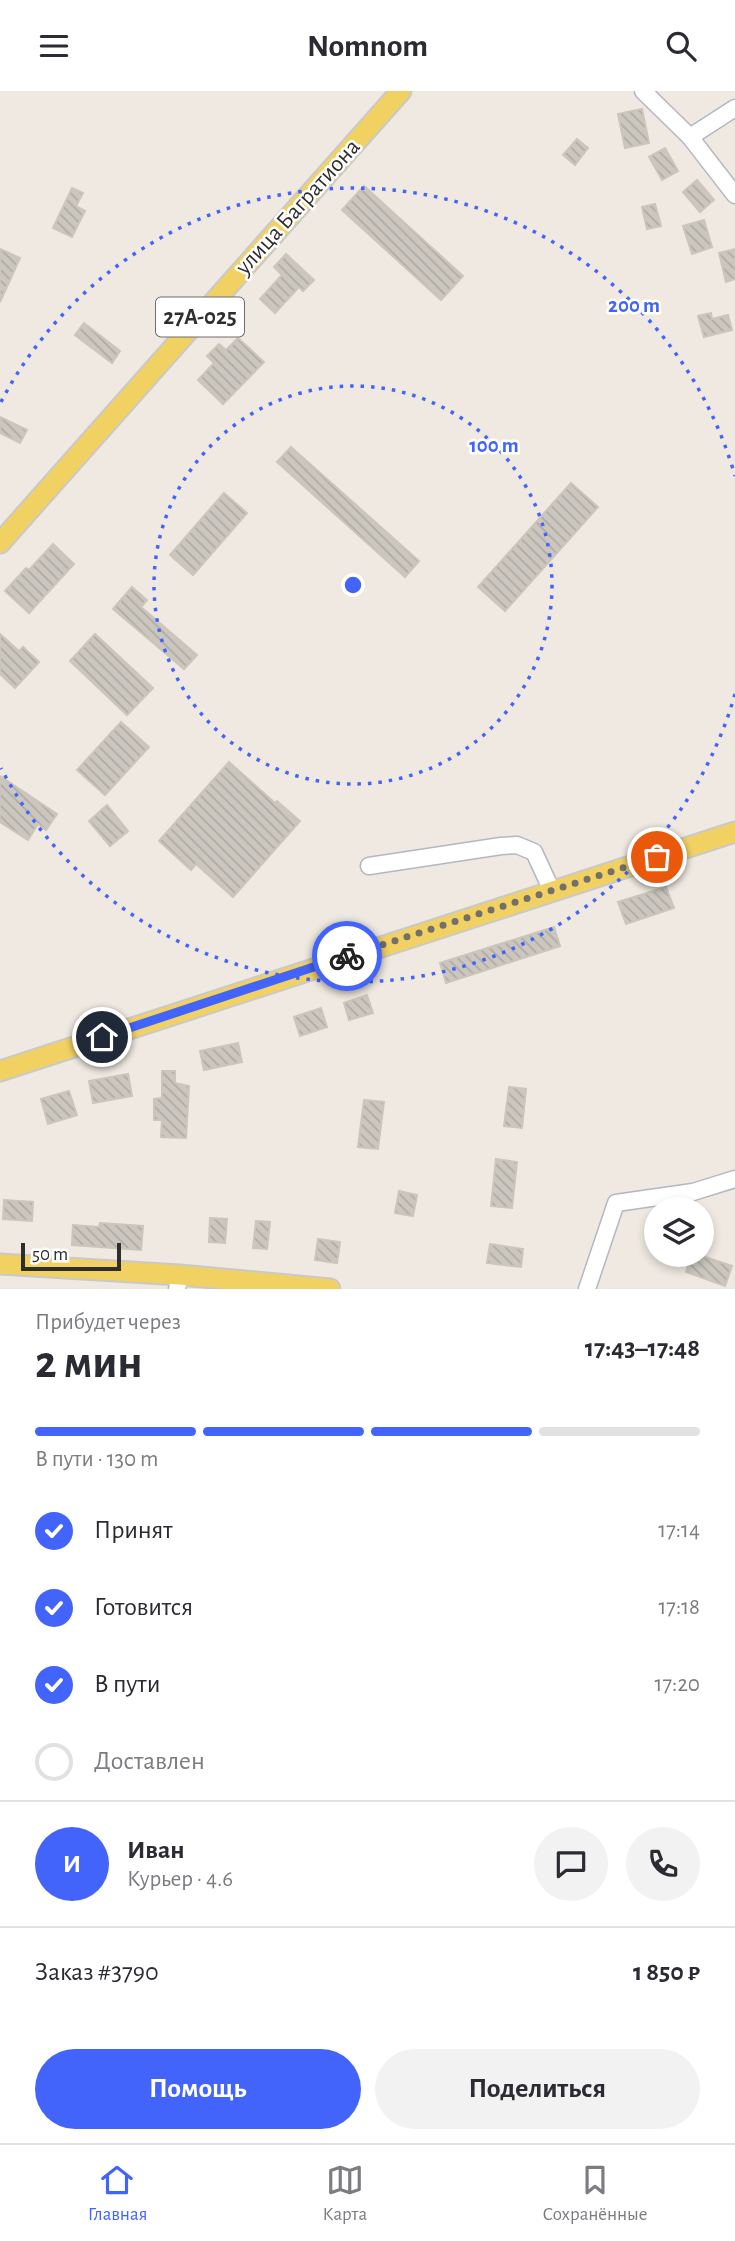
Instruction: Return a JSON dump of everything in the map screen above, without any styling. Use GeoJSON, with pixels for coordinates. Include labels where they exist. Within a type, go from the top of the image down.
{"type":"FeatureCollection","features":[{"type":"Feature","properties":{"kind":"main road","name":"улица Багратиона"},"geometry":{"type":"LineString","coordinates":[[0,543],[401,91]]}},
{"type":"Feature","properties":{"kind":"main road"},"geometry":{"type":"LineString","coordinates":[[0,1071],[735,832]]}},
{"type":"Feature","properties":{"kind":"main road"},"geometry":{"type":"LineString","coordinates":[[0,1263],[178,1282],[330,1289]]}},
{"type":"Feature","properties":{"kind":"street"},"geometry":{"type":"LineString","coordinates":[[643,91],[690,137],[735,195]]}},
{"type":"Feature","properties":{"kind":"street"},"geometry":{"type":"LineString","coordinates":[[690,137],[735,108]]}},
{"type":"Feature","properties":{"kind":"street"},"geometry":{"type":"LineString","coordinates":[[719,172],[735,165]]}},
{"type":"Feature","properties":{"kind":"street"},"geometry":{"type":"LineString","coordinates":[[369,866],[517,845],[534,852],[552,891]]}},
{"type":"Feature","properties":{"kind":"street"},"geometry":{"type":"LineString","coordinates":[[587,1289],[616,1203],[693,1192],[735,1179]]}},
{"type":"Feature","properties":{"kind":"building"},"geometry":{"type":"Polygon","coordinates":[[[642,109],[649,143],[625,148],[618,114],[642,109]]]}},
{"type":"Feature","properties":{"kind":"building"},"geometry":{"type":"Polygon","coordinates":[[[577,139],[588,148],[575,165],[563,155],[577,139]]]}},
{"type":"Feature","properties":{"kind":"building"},"geometry":{"type":"Polygon","coordinates":[[[665,148],[678,171],[662,180],[649,157],[665,148]]]}},
{"type":"Feature","properties":{"kind":"building"},"geometry":{"type":"Polygon","coordinates":[[[697,180],[714,200],[700,212],[683,192],[697,180]]]}},
{"type":"Feature","properties":{"kind":"building"},"geometry":{"type":"Polygon","coordinates":[[[364,186],[463,276],[441,300],[342,210],[364,186]]]}},
{"type":"Feature","properties":{"kind":"building"},"geometry":{"type":"Polygon","coordinates":[[[72,188],[83,193],[76,206],[85,211],[72,237],[53,228],[72,188]]]}},
{"type":"Feature","properties":{"kind":"building"},"geometry":{"type":"Polygon","coordinates":[[[655,204],[661,226],[647,229],[642,207],[655,204]]]}},
{"type":"Feature","properties":{"kind":"building"},"geometry":{"type":"Polygon","coordinates":[[[704,220],[712,247],[692,254],[683,226],[704,220]]]}},
{"type":"Feature","properties":{"kind":"building"},"geometry":{"type":"Polygon","coordinates":[[[0,249],[20,258],[0,302],[0,249]]]}},
{"type":"Feature","properties":{"kind":"building"},"geometry":{"type":"Polygon","coordinates":[[[735,249],[735,279],[726,282],[719,253],[735,249]]]}},
{"type":"Feature","properties":{"kind":"building"},"geometry":{"type":"Polygon","coordinates":[[[286,254],[314,280],[303,291],[299,287],[275,313],[260,299],[282,275],[274,267],[286,254]]]}},
{"type":"Feature","properties":{"kind":"building"},"geometry":{"type":"Polygon","coordinates":[[[711,313],[712,319],[728,315],[732,330],[704,337],[698,316],[711,313]]]}},
{"type":"Feature","properties":{"kind":"building"},"geometry":{"type":"Polygon","coordinates":[[[84,323],[120,351],[112,363],[75,335],[84,323]]]}},
{"type":"Feature","properties":{"kind":"building"},"geometry":{"type":"Polygon","coordinates":[[[238,338],[264,362],[223,404],[198,380],[214,363],[207,356],[219,344],[226,350],[238,338]]]}},
{"type":"Feature","properties":{"kind":"building"},"geometry":{"type":"Polygon","coordinates":[[[0,417],[27,430],[20,443],[0,433],[0,417]]]}},
{"type":"Feature","properties":{"kind":"building"},"geometry":{"type":"Polygon","coordinates":[[[291,447],[419,561],[405,577],[277,462],[291,447]]]}},
{"type":"Feature","properties":{"kind":"building"},"geometry":{"type":"Polygon","coordinates":[[[571,483],[598,507],[505,611],[478,587],[571,483]]]}},
{"type":"Feature","properties":{"kind":"building"},"geometry":{"type":"Polygon","coordinates":[[[224,493],[247,513],[193,575],[170,555],[224,493]]]}},
{"type":"Feature","properties":{"kind":"building"},"geometry":{"type":"Polygon","coordinates":[[[53,544],[74,564],[29,613],[5,591],[53,544]]]}},
{"type":"Feature","properties":{"kind":"building"},"geometry":{"type":"Polygon","coordinates":[[[132,587],[147,600],[141,607],[197,655],[184,669],[113,609],[132,587]]]}},
{"type":"Feature","properties":{"kind":"building"},"geometry":{"type":"Polygon","coordinates":[[[0,634],[19,651],[23,647],[39,662],[15,688],[0,674],[0,634]]]}},
{"type":"Feature","properties":{"kind":"building"},"geometry":{"type":"Polygon","coordinates":[[[95,634],[153,688],[127,715],[70,661],[95,634]]]}},
{"type":"Feature","properties":{"kind":"building"},"geometry":{"type":"Polygon","coordinates":[[[121,722],[149,747],[105,795],[77,770],[121,722]]]}},
{"type":"Feature","properties":{"kind":"building"},"geometry":{"type":"Polygon","coordinates":[[[229,762],[275,803],[277,801],[300,821],[233,897],[196,864],[191,870],[159,841],[229,762]]]}},
{"type":"Feature","properties":{"kind":"building"},"geometry":{"type":"Polygon","coordinates":[[[0,776],[57,814],[46,830],[38,824],[28,840],[0,822],[0,776]]]}},
{"type":"Feature","properties":{"kind":"building"},"geometry":{"type":"Polygon","coordinates":[[[107,805],[128,831],[110,846],[89,821],[107,805]]]}},
{"type":"Feature","properties":{"kind":"building"},"geometry":{"type":"Polygon","coordinates":[[[666,887],[674,908],[626,924],[618,902],[666,887]]]}},
{"type":"Feature","properties":{"kind":"building"},"geometry":{"type":"Polygon","coordinates":[[[554,927],[560,946],[446,983],[440,963],[554,927]]]}},
{"type":"Feature","properties":{"kind":"building"},"geometry":{"type":"Polygon","coordinates":[[[367,995],[373,1013],[349,1020],[344,1003],[367,995]]]}},
{"type":"Feature","properties":{"kind":"building"},"geometry":{"type":"Polygon","coordinates":[[[321,1008],[327,1027],[300,1036],[294,1017],[321,1008]]]}},
{"type":"Feature","properties":{"kind":"building"},"geometry":{"type":"Polygon","coordinates":[[[238,1043],[242,1062],[204,1070],[200,1051],[238,1043]]]}},
{"type":"Feature","properties":{"kind":"building"},"geometry":{"type":"Polygon","coordinates":[[[162,1071],[175,1071],[175,1083],[189,1086],[186,1138],[161,1137],[162,1120],[154,1120],[154,1099],[162,1098],[162,1071]]]}},
{"type":"Feature","properties":{"kind":"building"},"geometry":{"type":"Polygon","coordinates":[[[128,1074],[132,1096],[93,1103],[89,1081],[128,1074]]]}},
{"type":"Feature","properties":{"kind":"building"},"geometry":{"type":"Polygon","coordinates":[[[509,1087],[526,1089],[522,1128],[504,1126],[509,1087]]]}},
{"type":"Feature","properties":{"kind":"building"},"geometry":{"type":"Polygon","coordinates":[[[69,1091],[77,1115],[48,1124],[41,1099],[69,1091]]]}},
{"type":"Feature","properties":{"kind":"building"},"geometry":{"type":"Polygon","coordinates":[[[364,1100],[384,1102],[378,1149],[358,1147],[364,1100]]]}},
{"type":"Feature","properties":{"kind":"building"},"geometry":{"type":"Polygon","coordinates":[[[496,1159],[517,1162],[512,1208],[491,1206],[496,1159]]]}},
{"type":"Feature","properties":{"kind":"building"},"geometry":{"type":"Polygon","coordinates":[[[399,1191],[417,1195],[413,1216],[395,1213],[399,1191]]]}},
{"type":"Feature","properties":{"kind":"building"},"geometry":{"type":"Polygon","coordinates":[[[4,1200],[33,1202],[32,1221],[3,1219],[4,1200]]]}},
{"type":"Feature","properties":{"kind":"building"},"geometry":{"type":"Polygon","coordinates":[[[210,1218],[227,1219],[225,1243],[209,1242],[210,1218]]]}},
{"type":"Feature","properties":{"kind":"building"},"geometry":{"type":"Polygon","coordinates":[[[256,1221],[270,1222],[267,1249],[253,1248],[256,1221]]]}},
{"type":"Feature","properties":{"kind":"building"},"geometry":{"type":"Polygon","coordinates":[[[100,1223],[143,1226],[141,1250],[72,1245],[73,1225],[99,1227],[100,1223]]]}},
{"type":"Feature","properties":{"kind":"building"},"geometry":{"type":"Polygon","coordinates":[[[318,1239],[340,1242],[337,1263],[315,1260],[318,1239]]]}},
{"type":"Feature","properties":{"kind":"building"},"geometry":{"type":"Polygon","coordinates":[[[490,1244],[523,1249],[521,1267],[487,1263],[490,1244]]]}},
{"type":"Feature","properties":{"kind":"building"},"geometry":{"type":"Polygon","coordinates":[[[714,1260],[732,1266],[725,1286],[686,1272],[688,1267],[714,1267],[714,1260]]]}},
{"type":"Feature","properties":{"kind":"way so far"},"geometry":{"type":"LineString","coordinates":[[347,956],[657,857]]}},
{"type":"Feature","properties":{"kind":"route"},"geometry":{"type":"LineString","coordinates":[[102,1037],[347,956]]}}]}
